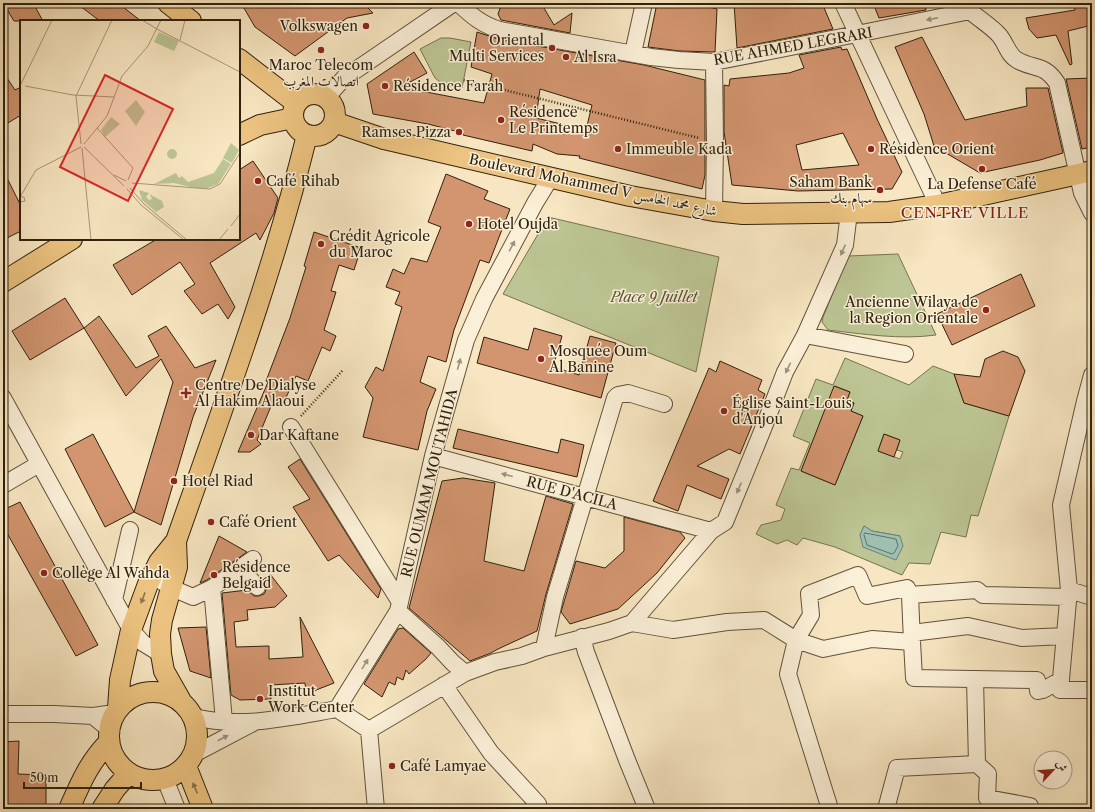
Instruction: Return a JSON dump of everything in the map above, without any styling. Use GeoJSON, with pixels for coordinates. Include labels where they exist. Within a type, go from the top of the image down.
{"type":"FeatureCollection","features":[{"type":"Feature","properties":{"kind":"main road"},"geometry":{"type":"LineString","coordinates":[[168,3],[190,20]]}},
{"type":"Feature","properties":{"kind":"main road"},"geometry":{"type":"LineString","coordinates":[[240,60],[294,110]]}},
{"type":"Feature","properties":{"kind":"main road"},"geometry":{"type":"LineString","coordinates":[[309,94],[317,94],[326,98],[331,102],[335,115],[331,128],[322,134],[315,136],[307,135],[296,127],[294,110],[301,97],[309,94]]}},
{"type":"Feature","properties":{"kind":"main road"},"geometry":{"type":"LineString","coordinates":[[240,135],[294,110]]}},
{"type":"Feature","properties":{"kind":"main road","name":"Boulevard Mohammed V شارع محمد الخامس"},"geometry":{"type":"LineString","coordinates":[[334,122],[384,139],[630,196],[714,211],[743,214],[889,212],[938,205],[1085,173]]}},
{"type":"Feature","properties":{"kind":"main road"},"geometry":{"type":"LineString","coordinates":[[69,809],[90,765],[98,754],[113,723],[125,701],[134,696],[143,692],[163,692],[181,701],[194,716],[198,735],[197,745],[190,760],[174,775],[165,779],[146,780],[128,773],[116,760],[113,723],[120,680],[131,630],[159,562],[176,541],[261,296],[296,179],[307,135]]}},
{"type":"Feature","properties":{"kind":"main road"},"geometry":{"type":"LineString","coordinates":[[3,282],[70,240]]}},
{"type":"Feature","properties":{"kind":"main road"},"geometry":{"type":"LineString","coordinates":[[176,541],[177,568],[162,620],[160,634],[164,671],[181,701]]}},
{"type":"Feature","properties":{"kind":"main road"},"geometry":{"type":"LineString","coordinates":[[190,760],[203,809]]}},
{"type":"Feature","properties":{"kind":"main road"},"geometry":{"type":"LineString","coordinates":[[102,809],[128,773]]}},
{"type":"Feature","properties":{"kind":"street"},"geometry":{"type":"LineString","coordinates":[[326,98],[344,78],[454,3]]}},
{"type":"Feature","properties":{"kind":"street","name":"RUE AHMED LEGRARI"},"geometry":{"type":"LineString","coordinates":[[458,3],[476,19],[489,27],[651,57],[714,62],[857,34],[970,7]]}},
{"type":"Feature","properties":{"kind":"street"},"geometry":{"type":"LineString","coordinates":[[633,53],[644,3]]}},
{"type":"Feature","properties":{"kind":"street"},"geometry":{"type":"LineString","coordinates":[[843,3],[938,205]]}},
{"type":"Feature","properties":{"kind":"street"},"geometry":{"type":"LineString","coordinates":[[970,7],[998,34],[1016,60],[1045,70],[1052,74],[1057,82],[1085,173],[1082,193],[1092,213]]}},
{"type":"Feature","properties":{"kind":"street"},"geometry":{"type":"LineString","coordinates":[[714,62],[714,211]]}},
{"type":"Feature","properties":{"kind":"street","name":"RUE OUMAM MOUTAHIDA"},"geometry":{"type":"LineString","coordinates":[[337,709],[399,606],[433,456],[466,340],[484,299],[551,177]]}},
{"type":"Feature","properties":{"kind":"street"},"geometry":{"type":"LineString","coordinates":[[632,623],[711,531],[725,522],[785,372],[805,335],[845,245],[849,212]]}},
{"type":"Feature","properties":{"kind":"street"},"geometry":{"type":"LineString","coordinates":[[805,335],[905,354]]}},
{"type":"Feature","properties":{"kind":"street"},"geometry":{"type":"LineString","coordinates":[[1092,375],[1088,402],[1061,505],[1068,594],[1060,690],[1092,690]]}},
{"type":"Feature","properties":{"kind":"street"},"geometry":{"type":"LineString","coordinates":[[544,648],[555,597],[615,398],[618,395],[628,392],[664,404]]}},
{"type":"Feature","properties":{"kind":"street"},"geometry":{"type":"LineString","coordinates":[[3,398],[131,630],[142,643],[161,654]]}},
{"type":"Feature","properties":{"kind":"street"},"geometry":{"type":"LineString","coordinates":[[291,427],[399,606],[453,663],[465,672]]}},
{"type":"Feature","properties":{"kind":"street","name":"RUE D'ACILA"},"geometry":{"type":"LineString","coordinates":[[433,456],[586,496],[711,531]]}},
{"type":"Feature","properties":{"kind":"street"},"geometry":{"type":"LineString","coordinates":[[3,485],[39,464]]}},
{"type":"Feature","properties":{"kind":"street"},"geometry":{"type":"LineString","coordinates":[[114,600],[130,530]]}},
{"type":"Feature","properties":{"kind":"street"},"geometry":{"type":"LineString","coordinates":[[153,576],[172,588],[193,597],[212,588],[253,560]]}},
{"type":"Feature","properties":{"kind":"street"},"geometry":{"type":"LineString","coordinates":[[237,571],[250,579],[257,587]]}},
{"type":"Feature","properties":{"kind":"street"},"geometry":{"type":"LineString","coordinates":[[830,809],[788,674],[796,640],[811,615],[809,594],[858,575],[867,596],[907,588],[910,595],[914,678],[1037,680],[1038,691],[1043,690],[1061,680]]}},
{"type":"Feature","properties":{"kind":"street"},"geometry":{"type":"LineString","coordinates":[[212,588],[224,721]]}},
{"type":"Feature","properties":{"kind":"street"},"geometry":{"type":"LineString","coordinates":[[910,595],[977,590],[983,595],[1068,594],[1092,597]]}},
{"type":"Feature","properties":{"kind":"street"},"geometry":{"type":"LineString","coordinates":[[369,730],[465,672],[582,637],[609,631],[632,623],[673,630],[727,622],[764,620],[796,640],[824,649],[872,639],[912,638],[968,626],[1022,638],[1065,636]]}},
{"type":"Feature","properties":{"kind":"street"},"geometry":{"type":"LineString","coordinates":[[582,637],[588,659],[647,809]]}},
{"type":"Feature","properties":{"kind":"street"},"geometry":{"type":"LineString","coordinates":[[975,679],[977,764]]}},
{"type":"Feature","properties":{"kind":"street"},"geometry":{"type":"LineString","coordinates":[[444,685],[491,753],[538,804],[536,809]]}},
{"type":"Feature","properties":{"kind":"street"},"geometry":{"type":"LineString","coordinates":[[194,716],[209,720],[254,722],[337,709],[369,730]]}},
{"type":"Feature","properties":{"kind":"street"},"geometry":{"type":"LineString","coordinates":[[3,714],[93,716],[113,723]]}},
{"type":"Feature","properties":{"kind":"street"},"geometry":{"type":"LineString","coordinates":[[190,760],[254,722]]}},
{"type":"Feature","properties":{"kind":"street"},"geometry":{"type":"LineString","coordinates":[[369,730],[376,809]]}},
{"type":"Feature","properties":{"kind":"street"},"geometry":{"type":"LineString","coordinates":[[886,809],[897,768],[977,764],[988,774],[987,798],[1030,806],[1031,809]]}},
{"type":"Feature","properties":{"kind":"street"},"geometry":{"type":"LineString","coordinates":[[165,779],[177,809]]}},
{"type":"Feature","properties":{"kind":"path"},"geometry":{"type":"LineString","coordinates":[[464,80],[715,142]]}},
{"type":"Feature","properties":{"kind":"path"},"geometry":{"type":"LineString","coordinates":[[291,427],[343,370]]}},
{"type":"Feature","properties":{"kind":"green space"},"geometry":{"type":"Polygon","coordinates":[[[441,38],[471,42],[462,88],[444,85],[435,78],[420,49],[441,38]]]}},
{"type":"Feature","properties":{"kind":"green space","name":"Place 9 Juillet"},"geometry":{"type":"Polygon","coordinates":[[[548,217],[719,257],[696,372],[503,294],[548,217]]]}},
{"type":"Feature","properties":{"kind":"green space"},"geometry":{"type":"Polygon","coordinates":[[[898,254],[936,335],[896,337],[828,330],[822,322],[823,317],[848,256],[898,254]]]}},
{"type":"Feature","properties":{"kind":"green space"},"geometry":{"type":"Polygon","coordinates":[[[845,358],[909,385],[933,366],[954,374],[964,403],[1009,416],[978,516],[971,515],[966,537],[941,532],[930,564],[909,563],[902,575],[835,547],[803,538],[797,545],[787,540],[777,544],[756,534],[761,525],[781,520],[785,509],[776,505],[791,468],[799,470],[810,443],[793,436],[816,379],[833,385],[845,358]],[[835,386],[801,471],[835,485],[863,416],[851,411],[854,403],[847,400],[850,392],[835,386]],[[884,434],[878,451],[900,459],[903,452],[897,450],[900,440],[884,434]],[[864,526],[860,535],[900,536],[872,531],[864,526]]]}},
{"type":"Feature","properties":{"kind":"water"},"geometry":{"type":"Polygon","coordinates":[[[864,526],[872,531],[900,536],[903,546],[896,560],[863,547],[860,535],[864,526]]]}},
{"type":"Feature","properties":{"kind":"building"},"geometry":{"type":"Polygon","coordinates":[[[3,3],[33,3],[42,20],[20,20],[14,21],[3,3]]]}},
{"type":"Feature","properties":{"kind":"building"},"geometry":{"type":"Polygon","coordinates":[[[76,3],[118,3],[140,20],[99,20],[76,3]]]}},
{"type":"Feature","properties":{"kind":"building"},"geometry":{"type":"Polygon","coordinates":[[[241,3],[363,3],[373,13],[347,18],[295,56],[255,27],[241,3]]]}},
{"type":"Feature","properties":{"kind":"building"},"geometry":{"type":"Polygon","coordinates":[[[502,3],[541,3],[554,25],[572,13],[570,33],[501,20],[498,14],[502,3]]]}},
{"type":"Feature","properties":{"kind":"building"},"geometry":{"type":"Polygon","coordinates":[[[657,3],[695,3],[717,9],[715,52],[680,51],[648,47],[657,3]]]}},
{"type":"Feature","properties":{"kind":"building"},"geometry":{"type":"Polygon","coordinates":[[[734,3],[822,3],[833,29],[737,48],[734,3]]]}},
{"type":"Feature","properties":{"kind":"building"},"geometry":{"type":"Polygon","coordinates":[[[873,3],[925,3],[926,10],[879,18],[873,3]]]}},
{"type":"Feature","properties":{"kind":"building"},"geometry":{"type":"Polygon","coordinates":[[[1074,3],[1092,3],[1092,25],[1068,31],[1072,64],[1070,65],[1056,35],[1037,38],[1029,29],[1026,18],[1075,10],[1074,3]]]}},
{"type":"Feature","properties":{"kind":"building"},"geometry":{"type":"Polygon","coordinates":[[[477,32],[498,39],[644,65],[705,80],[705,175],[702,189],[579,158],[580,156],[557,154],[533,144],[532,151],[463,135],[463,133],[428,124],[373,114],[367,84],[414,52],[427,73],[397,89],[426,92],[484,103],[492,74],[471,67],[477,32]],[[540,89],[536,118],[586,130],[592,105],[540,89]]]}},
{"type":"Feature","properties":{"kind":"building"},"geometry":{"type":"Polygon","coordinates":[[[922,37],[965,120],[1027,106],[1026,88],[1048,88],[1063,153],[1040,160],[980,173],[934,146],[924,114],[895,47],[922,37]]]}},
{"type":"Feature","properties":{"kind":"building"},"geometry":{"type":"Polygon","coordinates":[[[841,47],[842,50],[847,49],[902,172],[892,189],[798,191],[732,185],[724,132],[724,85],[729,86],[730,79],[789,73],[804,68],[799,55],[841,47]],[[843,133],[796,145],[802,170],[859,165],[843,133]]]}},
{"type":"Feature","properties":{"kind":"building"},"geometry":{"type":"Polygon","coordinates":[[[3,72],[15,90],[20,88],[20,116],[3,126],[3,72]]]}},
{"type":"Feature","properties":{"kind":"building"},"geometry":{"type":"Polygon","coordinates":[[[1092,78],[1092,147],[1082,149],[1066,79],[1092,78]]]}},
{"type":"Feature","properties":{"kind":"building"},"geometry":{"type":"Polygon","coordinates":[[[253,161],[278,198],[274,213],[260,240],[256,233],[210,263],[235,307],[228,319],[218,304],[202,314],[184,291],[195,284],[180,262],[132,295],[113,265],[155,240],[240,240],[240,169],[253,161]]]}},
{"type":"Feature","properties":{"kind":"building"},"geometry":{"type":"Polygon","coordinates":[[[3,170],[20,204],[20,232],[3,240],[3,170]]]}},
{"type":"Feature","properties":{"kind":"building"},"geometry":{"type":"Polygon","coordinates":[[[446,174],[488,191],[484,199],[510,209],[489,263],[480,260],[454,330],[446,362],[428,356],[420,382],[436,389],[427,411],[418,450],[363,437],[373,398],[365,387],[376,367],[383,371],[402,307],[395,304],[400,292],[386,287],[393,269],[404,274],[411,258],[427,262],[441,227],[428,222],[446,174]]]}},
{"type":"Feature","properties":{"kind":"building"},"geometry":{"type":"Polygon","coordinates":[[[314,232],[361,248],[354,270],[339,265],[331,291],[336,292],[324,330],[336,336],[330,351],[322,347],[308,381],[296,376],[283,404],[274,399],[257,440],[261,444],[250,452],[238,452],[268,382],[266,381],[290,318],[306,267],[304,266],[314,232]]]}},
{"type":"Feature","properties":{"kind":"building","name":"Ancienne Wilaya de la Region Orientale"},"geometry":{"type":"Polygon","coordinates":[[[1021,274],[1035,306],[952,345],[937,314],[1021,274]]]}},
{"type":"Feature","properties":{"kind":"building"},"geometry":{"type":"Polygon","coordinates":[[[65,298],[84,328],[30,360],[12,331],[65,298]]]}},
{"type":"Feature","properties":{"kind":"building"},"geometry":{"type":"Polygon","coordinates":[[[99,316],[136,368],[159,356],[148,336],[166,326],[195,368],[216,360],[193,417],[161,525],[134,512],[173,382],[161,359],[126,396],[84,328],[99,316]]]}},
{"type":"Feature","properties":{"kind":"building"},"geometry":{"type":"Polygon","coordinates":[[[534,328],[562,336],[553,367],[579,375],[590,336],[616,343],[601,398],[477,363],[484,337],[528,350],[534,328]]]}},
{"type":"Feature","properties":{"kind":"building"},"geometry":{"type":"Polygon","coordinates":[[[1003,351],[1018,357],[1025,371],[1009,416],[964,403],[954,374],[980,377],[985,359],[1003,351]]]}},
{"type":"Feature","properties":{"kind":"building"},"geometry":{"type":"Polygon","coordinates":[[[720,361],[762,380],[758,390],[765,394],[740,454],[729,449],[697,466],[729,479],[721,499],[687,485],[678,511],[653,501],[709,368],[716,372],[720,361]]]}},
{"type":"Feature","properties":{"kind":"building"},"geometry":{"type":"Polygon","coordinates":[[[834,386],[850,392],[847,400],[854,403],[851,411],[863,416],[835,485],[801,471],[834,386]]]}},
{"type":"Feature","properties":{"kind":"building"},"geometry":{"type":"Polygon","coordinates":[[[458,429],[558,453],[561,439],[584,445],[577,477],[453,448],[458,429]]]}},
{"type":"Feature","properties":{"kind":"building"},"geometry":{"type":"Polygon","coordinates":[[[93,434],[134,512],[105,527],[65,449],[93,434]]]}},
{"type":"Feature","properties":{"kind":"building"},"geometry":{"type":"Polygon","coordinates":[[[884,434],[900,440],[894,457],[878,451],[884,434]]]}},
{"type":"Feature","properties":{"kind":"building"},"geometry":{"type":"Polygon","coordinates":[[[300,459],[381,589],[378,598],[339,555],[328,561],[293,507],[310,499],[288,467],[300,459]]]}},
{"type":"Feature","properties":{"kind":"building"},"geometry":{"type":"Polygon","coordinates":[[[463,478],[495,483],[484,561],[524,571],[546,496],[573,504],[546,594],[537,631],[491,653],[470,661],[409,608],[442,481],[463,478]]]}},
{"type":"Feature","properties":{"kind":"building"},"geometry":{"type":"Polygon","coordinates":[[[20,502],[98,645],[76,656],[3,526],[3,510],[20,502]]]}},
{"type":"Feature","properties":{"kind":"building"},"geometry":{"type":"Polygon","coordinates":[[[624,517],[680,532],[685,538],[657,573],[618,609],[570,624],[561,612],[576,561],[605,568],[624,551],[624,517]]]}},
{"type":"Feature","properties":{"kind":"building","name":"Résidence Belgaid"},"geometry":{"type":"Polygon","coordinates":[[[219,536],[247,552],[207,580],[200,583],[219,536]]]}},
{"type":"Feature","properties":{"kind":"building"},"geometry":{"type":"Polygon","coordinates":[[[270,574],[287,596],[275,607],[247,610],[248,620],[234,622],[236,647],[269,646],[269,659],[303,657],[300,617],[334,683],[306,694],[305,683],[270,685],[271,699],[240,700],[231,695],[222,593],[247,590],[254,596],[259,596],[264,594],[266,590],[266,585],[263,580],[270,574]]]}},
{"type":"Feature","properties":{"kind":"building"},"geometry":{"type":"Polygon","coordinates":[[[206,627],[211,678],[190,671],[178,628],[206,627]]]}},
{"type":"Feature","properties":{"kind":"building"},"geometry":{"type":"Polygon","coordinates":[[[403,628],[431,653],[409,674],[406,670],[403,680],[397,677],[395,685],[389,682],[382,697],[364,684],[398,629],[403,628]]]}},
{"type":"Feature","properties":{"kind":"building"},"geometry":{"type":"Polygon","coordinates":[[[19,741],[18,774],[46,775],[46,809],[3,809],[3,742],[19,741]]]}},
{"type":"Feature","properties":{"kind":"place","name":"Volkswagen"},"geometry":{"type":"Point","coordinates":[366,26]}},
{"type":"Feature","properties":{"kind":"place","name":"Oriental Multi Services"},"geometry":{"type":"Point","coordinates":[552,48]}},
{"type":"Feature","properties":{"kind":"place","name":"Maroc Telecom اتصالات المغرب"},"geometry":{"type":"Point","coordinates":[321,50]}},
{"type":"Feature","properties":{"kind":"place","name":"Al Isra"},"geometry":{"type":"Point","coordinates":[566,57]}},
{"type":"Feature","properties":{"kind":"place","name":"Résidence Farah"},"geometry":{"type":"Point","coordinates":[385,86]}},
{"type":"Feature","properties":{"kind":"place","name":"Résidence Le Printemps"},"geometry":{"type":"Point","coordinates":[501,120]}},
{"type":"Feature","properties":{"kind":"place","name":"Ramses Pizza"},"geometry":{"type":"Point","coordinates":[459,132]}},
{"type":"Feature","properties":{"kind":"place","name":"Immeuble Kada"},"geometry":{"type":"Point","coordinates":[618,149]}},
{"type":"Feature","properties":{"kind":"place","name":"Résidence Orient"},"geometry":{"type":"Point","coordinates":[871,149]}},
{"type":"Feature","properties":{"kind":"place","name":"La Defense Café"},"geometry":{"type":"Point","coordinates":[982,169]}},
{"type":"Feature","properties":{"kind":"place","name":"Café Rihab"},"geometry":{"type":"Point","coordinates":[258,181]}},
{"type":"Feature","properties":{"kind":"place","name":"Saham Bank سهام بنك"},"geometry":{"type":"Point","coordinates":[880,190]}},
{"type":"Feature","properties":{"kind":"place","name":"Hotel Oujda"},"geometry":{"type":"Point","coordinates":[469,224]}},
{"type":"Feature","properties":{"kind":"place","name":"Crédit Agricole du Maroc"},"geometry":{"type":"Point","coordinates":[321,244]}},
{"type":"Feature","properties":{"kind":"place","name":"Ancienne Wilaya de la Region Orientale"},"geometry":{"type":"Point","coordinates":[986,310]}},
{"type":"Feature","properties":{"kind":"place","name":"Mosquée Oum Al Banine"},"geometry":{"type":"Point","coordinates":[541,359]}},
{"type":"Feature","properties":{"kind":"place","name":"Centre De Dialyse Al Hakim Alaoui"},"geometry":{"type":"Point","coordinates":[186,393]}},
{"type":"Feature","properties":{"kind":"place","name":"Église Saint-Louis d'Anjou"},"geometry":{"type":"Point","coordinates":[724,411]}},
{"type":"Feature","properties":{"kind":"place","name":"Dar Kaftane"},"geometry":{"type":"Point","coordinates":[251,435]}},
{"type":"Feature","properties":{"kind":"place","name":"Hotel Riad"},"geometry":{"type":"Point","coordinates":[174,481]}},
{"type":"Feature","properties":{"kind":"place","name":"Café Orient"},"geometry":{"type":"Point","coordinates":[211,522]}},
{"type":"Feature","properties":{"kind":"place","name":"Collège Al Wahda"},"geometry":{"type":"Point","coordinates":[44,573]}},
{"type":"Feature","properties":{"kind":"place","name":"Résidence Belgaid"},"geometry":{"type":"Point","coordinates":[214,575]}},
{"type":"Feature","properties":{"kind":"place","name":"Institut Work Center"},"geometry":{"type":"Point","coordinates":[260,699]}},
{"type":"Feature","properties":{"kind":"place","name":"Café Lamyae"},"geometry":{"type":"Point","coordinates":[392,766]}},
{"type":"Feature","properties":{"kind":"district","name":"CENTRE VILLE"},"geometry":{"type":"Point","coordinates":[965,213]}}]}
